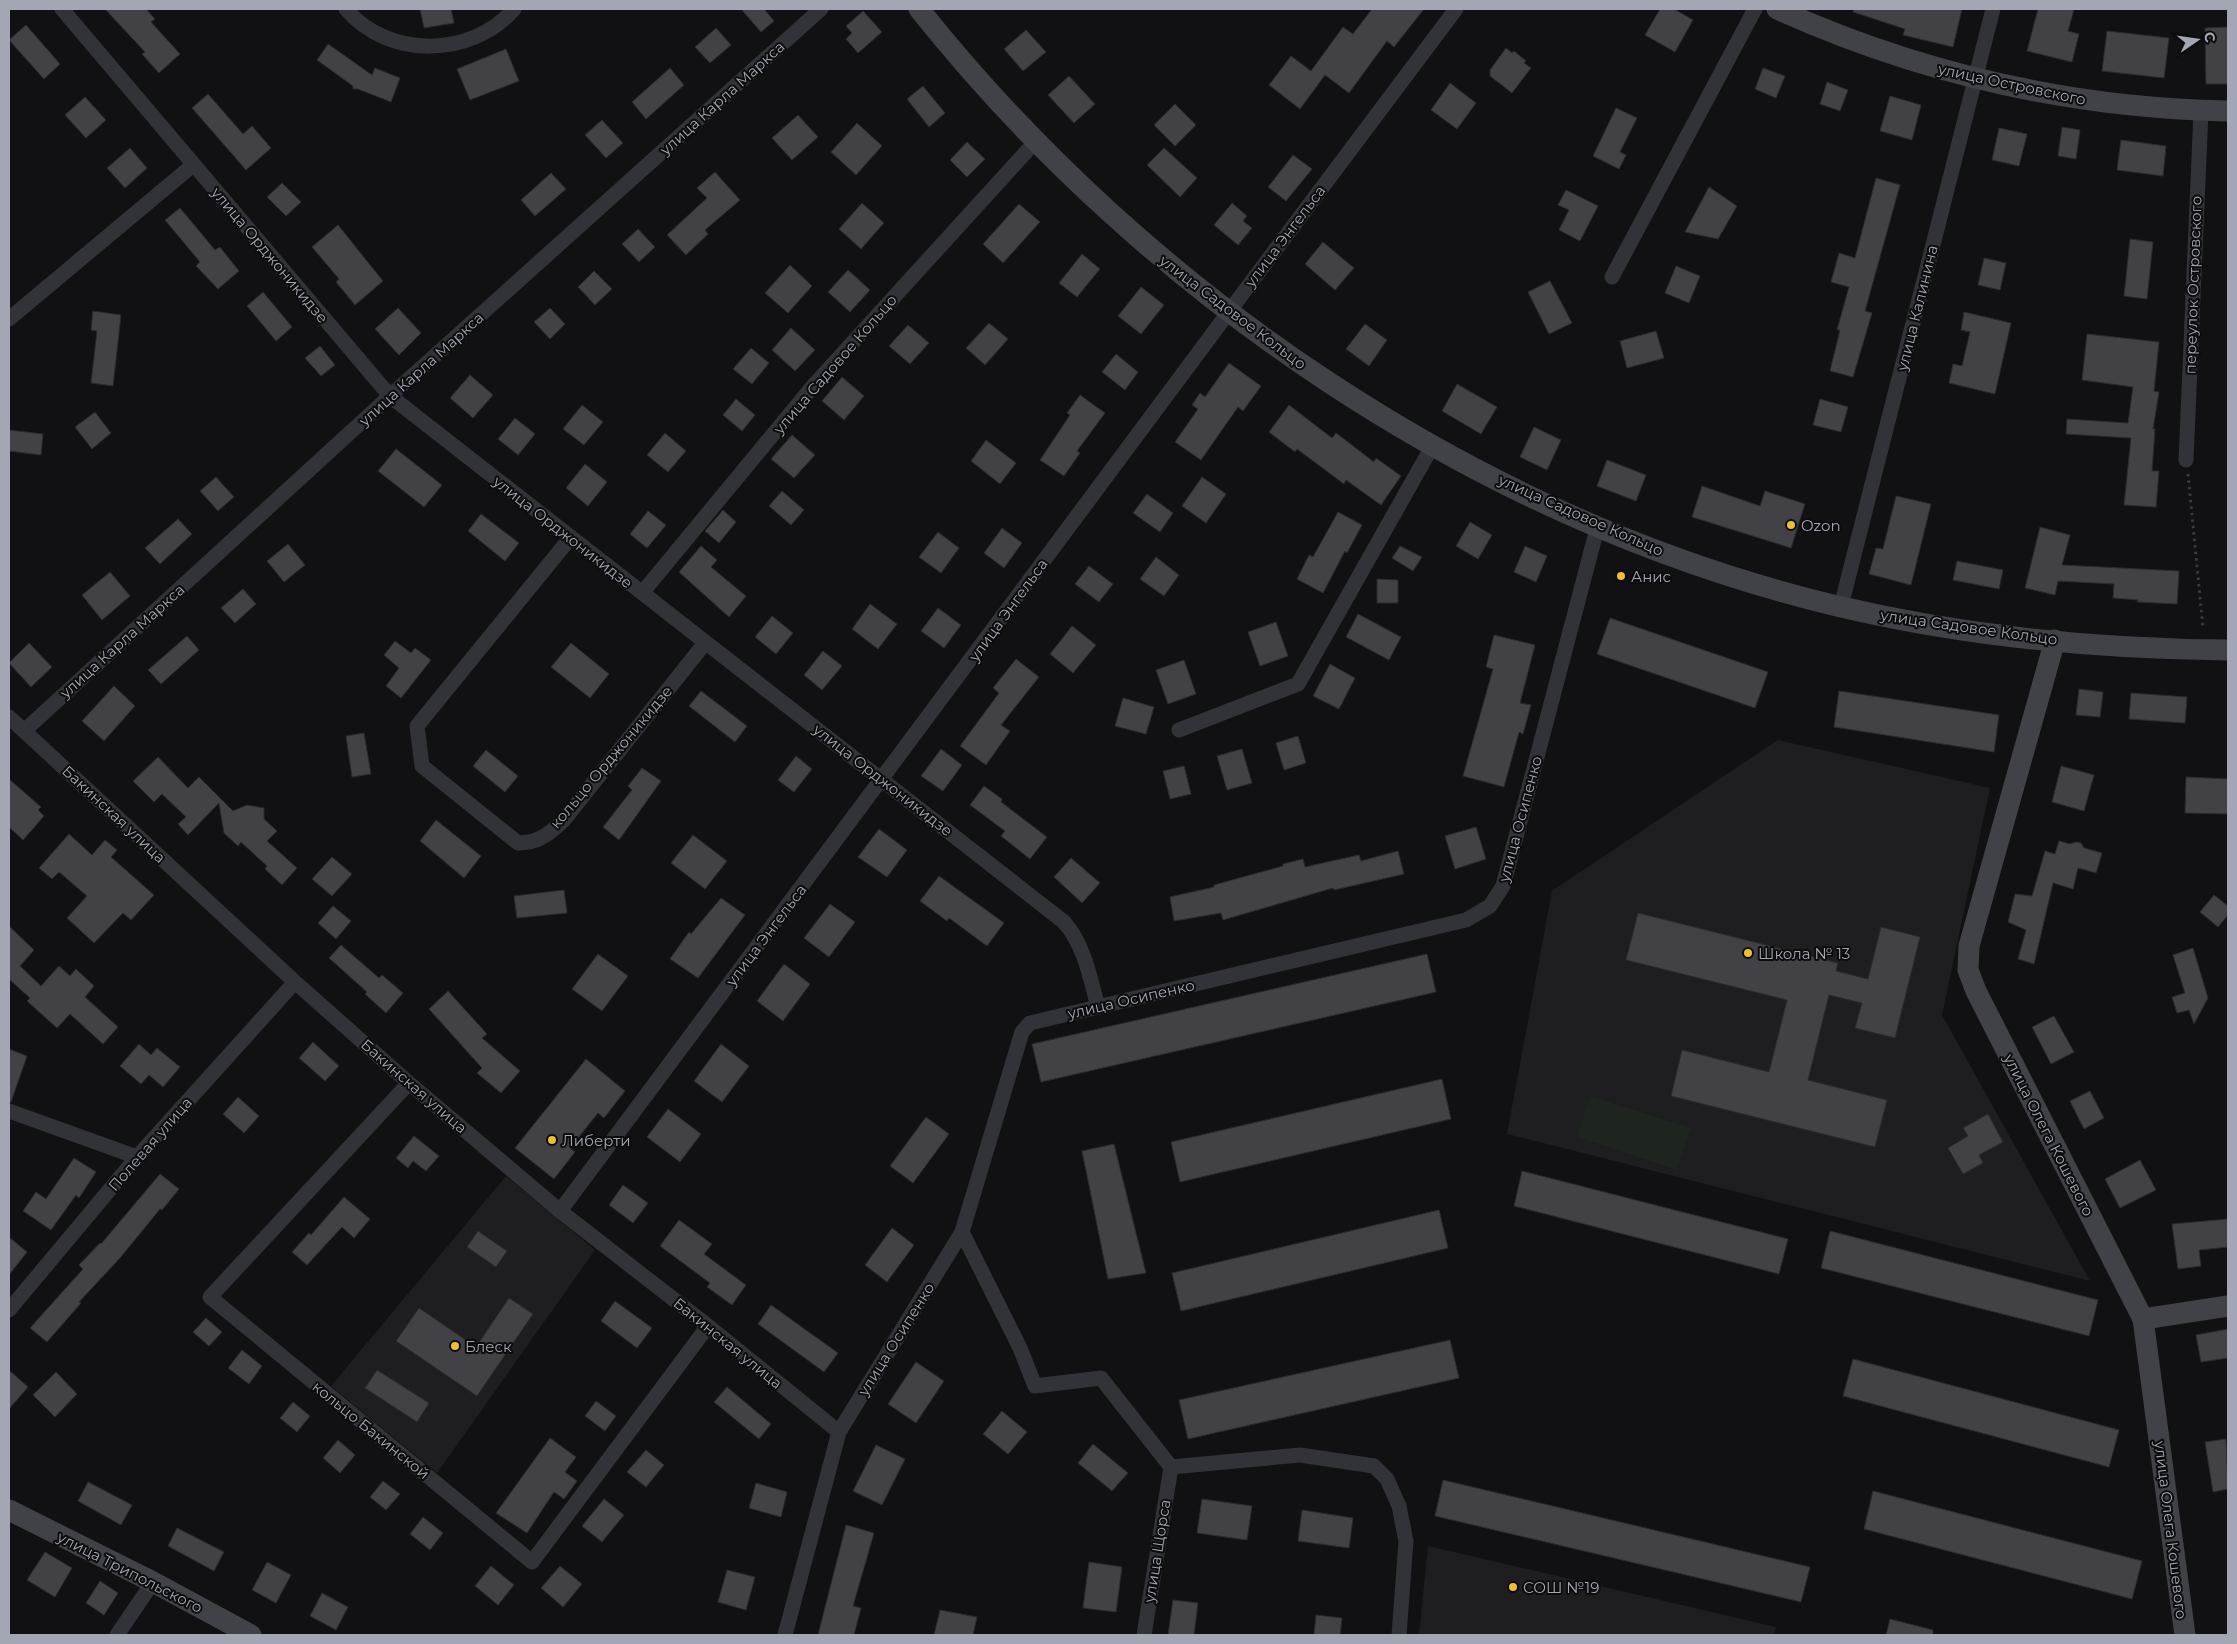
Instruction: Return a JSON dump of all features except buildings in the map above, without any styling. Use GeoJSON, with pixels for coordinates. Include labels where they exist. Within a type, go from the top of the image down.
{"type":"FeatureCollection","features":[{"type":"Feature","properties":{"kind":"street","name":"улица Орджоникидзе"},"geometry":{"type":"LineString","coordinates":[[62,9],[390,396],[1064,922],[1074,934],[1081,948],[1098,1007]]}},
{"type":"Feature","properties":{"kind":"street"},"geometry":{"type":"LineString","coordinates":[[346,9],[353,17],[376,33],[402,44],[430,47],[458,44],[485,33],[507,17],[514,9]]}},
{"type":"Feature","properties":{"kind":"street","name":"улица Карла Маркса"},"geometry":{"type":"LineString","coordinates":[[24,731],[390,396],[821,9]]}},
{"type":"Feature","properties":{"kind":"street","name":"улица Садовое Кольцо"},"geometry":{"type":"LineString","coordinates":[[919,9],[971,71],[1036,141],[1129,230],[1228,311],[1325,380],[1433,445],[1494,477],[1598,525],[1705,566],[1777,589],[1840,606],[1947,626],[2055,640],[2165,648],[2228,650]]}},
{"type":"Feature","properties":{"kind":"street","name":"улица Энгельса"},"geometry":{"type":"LineString","coordinates":[[560,1211],[883,779],[1228,311],[1456,9]]}},
{"type":"Feature","properties":{"kind":"street"},"geometry":{"type":"LineString","coordinates":[[1612,277],[1755,9]]}},
{"type":"Feature","properties":{"kind":"street","name":"улица Островского"},"geometry":{"type":"LineString","coordinates":[[1777,9],[1866,45],[1976,79],[2096,101],[2201,111],[2228,111]]}},
{"type":"Feature","properties":{"kind":"street","name":"улица Калинина"},"geometry":{"type":"LineString","coordinates":[[1840,606],[1993,9]]}},
{"type":"Feature","properties":{"kind":"street","name":"переулок Островского"},"geometry":{"type":"LineString","coordinates":[[2186,460],[2201,111]]}},
{"type":"Feature","properties":{"kind":"street","name":"улица Садовое Кольцо"},"geometry":{"type":"LineString","coordinates":[[642,593],[812,386],[1036,141]]}},
{"type":"Feature","properties":{"kind":"street"},"geometry":{"type":"LineString","coordinates":[[9,320],[193,165]]}},
{"type":"Feature","properties":{"kind":"street"},"geometry":{"type":"LineString","coordinates":[[1179,730],[1298,684],[1433,445]]}},
{"type":"Feature","properties":{"kind":"street","name":"улица Осипенко"},"geometry":{"type":"LineString","coordinates":[[784,1635],[839,1432],[962,1232],[1022,1032],[1030,1023],[1466,920],[1490,906],[1502,886],[1598,525]]}},
{"type":"Feature","properties":{"kind":"street","name":"кольцо Орджоникидзе"},"geometry":{"type":"LineString","coordinates":[[571,538],[417,726],[422,766],[518,843],[532,843],[562,821],[705,643]]}},
{"type":"Feature","properties":{"kind":"street","name":"улица Олега Кошевого"},"geometry":{"type":"LineString","coordinates":[[2055,640],[1969,946],[1968,970],[1976,992],[2144,1319],[2185,1635]]}},
{"type":"Feature","properties":{"kind":"street","name":"Бакинская улица"},"geometry":{"type":"LineString","coordinates":[[9,717],[295,982],[409,1082],[560,1211],[708,1326],[839,1432]]}},
{"type":"Feature","properties":{"kind":"street","name":"Полевая улица"},"geometry":{"type":"LineString","coordinates":[[9,1310],[137,1157],[295,982]]}},
{"type":"Feature","properties":{"kind":"street","name":"кольцо Бакинской"},"geometry":{"type":"LineString","coordinates":[[409,1082],[210,1297],[532,1562],[708,1326]]}},
{"type":"Feature","properties":{"kind":"street"},"geometry":{"type":"LineString","coordinates":[[9,1111],[137,1157]]}},
{"type":"Feature","properties":{"kind":"street"},"geometry":{"type":"LineString","coordinates":[[962,1232],[1020,1348],[1035,1386],[1101,1378],[1170,1467],[1300,1454],[1374,1466],[1387,1479],[1399,1506],[1406,1541],[1400,1635]]}},
{"type":"Feature","properties":{"kind":"street"},"geometry":{"type":"LineString","coordinates":[[2144,1319],[2228,1306]]}},
{"type":"Feature","properties":{"kind":"street","name":"улица Щорса"},"geometry":{"type":"LineString","coordinates":[[1144,1635],[1170,1467]]}},
{"type":"Feature","properties":{"kind":"street","name":"улица Трипольского"},"geometry":{"type":"LineString","coordinates":[[10,1514],[153,1582],[251,1635]]}},
{"type":"Feature","properties":{"kind":"street"},"geometry":{"type":"LineString","coordinates":[[117,1635],[153,1582]]}},
{"type":"Feature","properties":{"kind":"path"},"geometry":{"type":"LineString","coordinates":[[2186,460],[2203,628]]}},
{"type":"Feature","properties":{"kind":"shaded area","name":"Школа № 13"},"geometry":{"type":"Polygon","coordinates":[[[1778,740],[1990,788],[1942,1015],[2090,1281],[1507,1134],[1552,891],[1778,740]]]}},
{"type":"Feature","properties":{"kind":"shaded area"},"geometry":{"type":"Polygon","coordinates":[[[1590,1096],[1691,1128],[1677,1170],[1577,1137],[1590,1096]]]}},
{"type":"Feature","properties":{"kind":"shaded area"},"geometry":{"type":"Polygon","coordinates":[[[506,1176],[595,1250],[437,1473],[331,1386],[506,1176]]]}},
{"type":"Feature","properties":{"kind":"shaded area","name":"СОШ №19"},"geometry":{"type":"Polygon","coordinates":[[[1428,1546],[1776,1627],[1774,1635],[1419,1635],[1428,1546]]]}},
{"type":"Feature","properties":{"kind":"place","name":"Ozon"},"geometry":{"type":"Point","coordinates":[1791,525]}},
{"type":"Feature","properties":{"kind":"place","name":"Анис"},"geometry":{"type":"Point","coordinates":[1621,576]}},
{"type":"Feature","properties":{"kind":"place","name":"Школа № 13"},"geometry":{"type":"Point","coordinates":[1748,953]}},
{"type":"Feature","properties":{"kind":"place","name":"Либерти"},"geometry":{"type":"Point","coordinates":[552,1140]}},
{"type":"Feature","properties":{"kind":"place","name":"Блеск"},"geometry":{"type":"Point","coordinates":[455,1346]}},
{"type":"Feature","properties":{"kind":"place","name":"СОШ №19"},"geometry":{"type":"Point","coordinates":[1513,1587]}}]}
